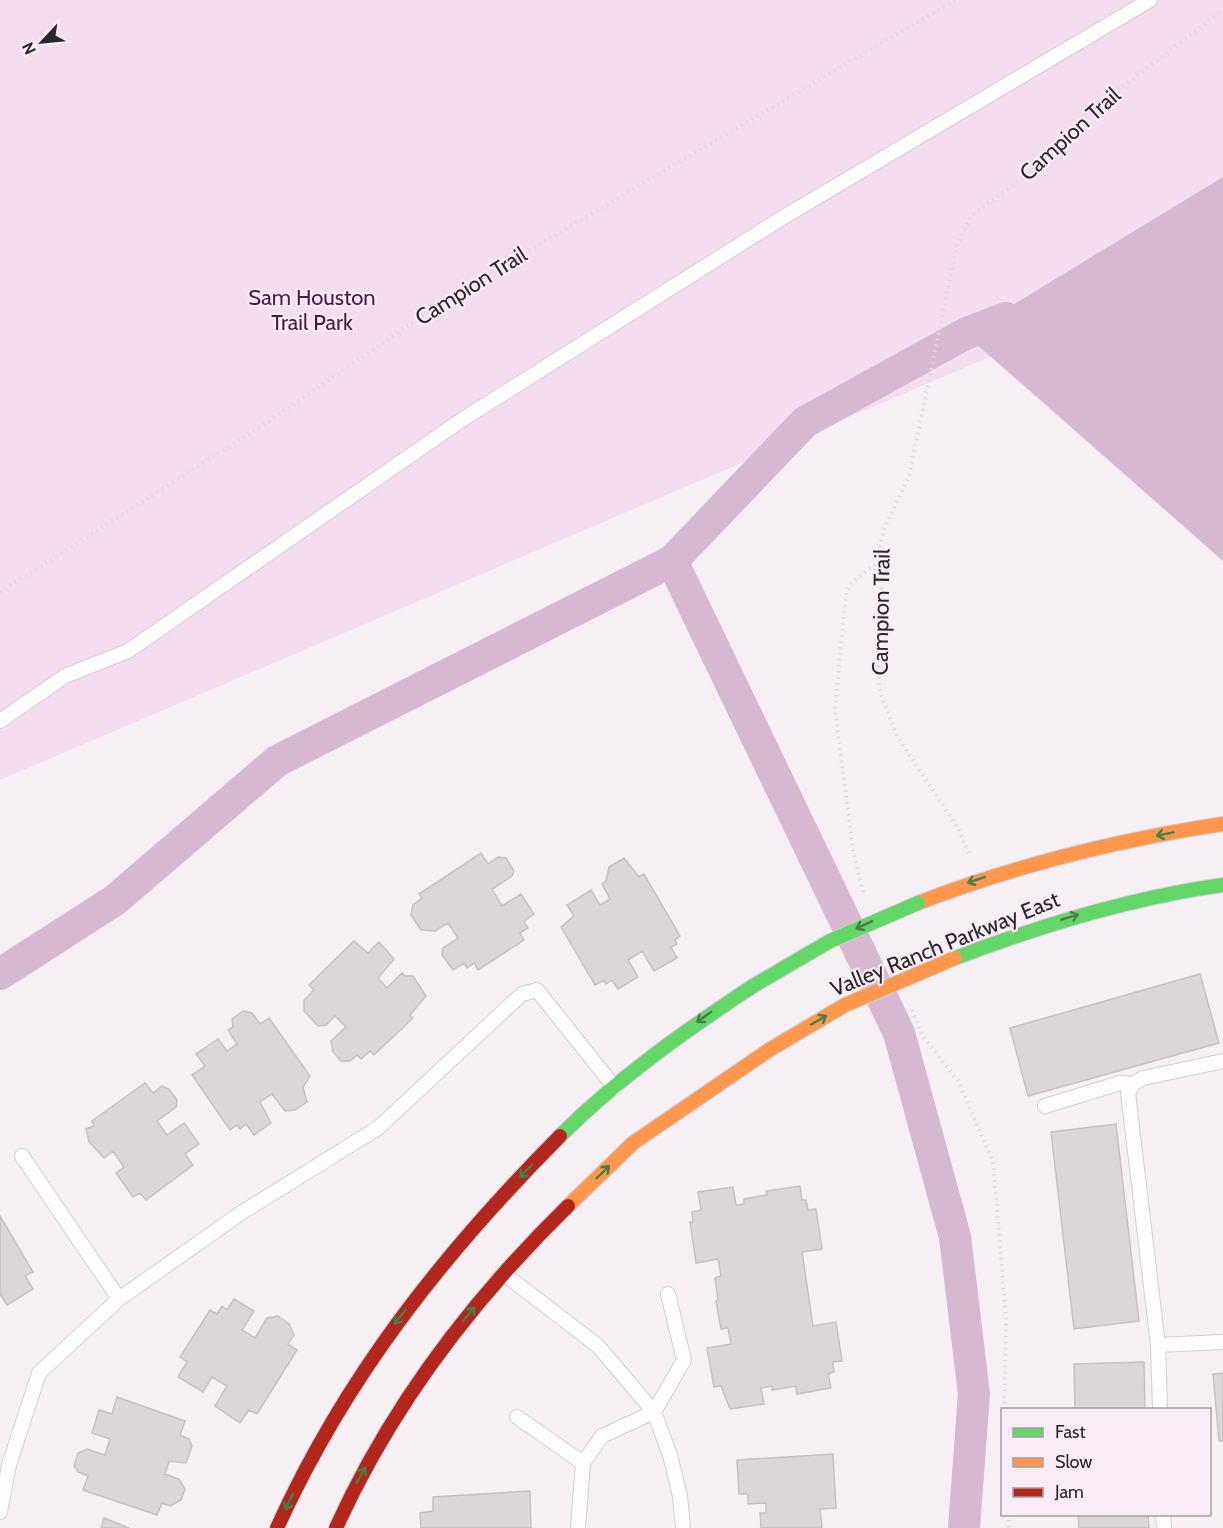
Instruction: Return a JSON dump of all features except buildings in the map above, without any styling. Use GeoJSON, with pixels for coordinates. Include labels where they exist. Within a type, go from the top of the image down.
{"type":"FeatureCollection","features":[{"type":"Feature","properties":{"kind":"main road","name":"Valley Ranch Parkway East"},"geometry":{"type":"LineString","coordinates":[[277,1528],[313,1452],[388,1331],[467,1243],[530,1166],[615,1088],[706,1014],[830,941],[977,879],[1054,857],[1223,824]]}},
{"type":"Feature","properties":{"kind":"main road","name":"Valley Ranch Parkway East"},"geometry":{"type":"LineString","coordinates":[[336,1528],[358,1479],[432,1359],[499,1270],[633,1143],[769,1050],[845,1005],[956,958],[1071,916],[1190,889],[1223,885]]}},
{"type":"Feature","properties":{"kind":"lane"},"geometry":{"type":"LineString","coordinates":[[0,721],[64,676],[128,651],[463,419],[782,218],[1150,0]]}},
{"type":"Feature","properties":{"kind":"lane"},"geometry":{"type":"LineString","coordinates":[[0,1512],[9,1465],[39,1374],[119,1299],[241,1213],[378,1128],[522,994],[537,990],[615,1088]]}},
{"type":"Feature","properties":{"kind":"lane"},"geometry":{"type":"LineString","coordinates":[[1160,1408],[1158,1345],[1128,1093],[1133,1084],[1143,1078],[1183,1067],[1223,1061]]}},
{"type":"Feature","properties":{"kind":"lane"},"geometry":{"type":"LineString","coordinates":[[1045,1106],[1120,1083],[1133,1084]]}},
{"type":"Feature","properties":{"kind":"lane"},"geometry":{"type":"LineString","coordinates":[[22,1156],[119,1299]]}},
{"type":"Feature","properties":{"kind":"lane"},"geometry":{"type":"LineString","coordinates":[[499,1270],[598,1346],[654,1412],[670,1455],[680,1496],[683,1528]]}},
{"type":"Feature","properties":{"kind":"lane"},"geometry":{"type":"LineString","coordinates":[[578,1528],[583,1462],[602,1436],[654,1412],[684,1360],[668,1294]]}},
{"type":"Feature","properties":{"kind":"lane"},"geometry":{"type":"LineString","coordinates":[[1158,1345],[1223,1342]]}},
{"type":"Feature","properties":{"kind":"lane"},"geometry":{"type":"LineString","coordinates":[[517,1417],[583,1462]]}},
{"type":"Feature","properties":{"kind":"path","name":"Campion Trail"},"geometry":{"type":"LineString","coordinates":[[0,592],[257,429],[451,296],[955,0]]}},
{"type":"Feature","properties":{"kind":"path","name":"Campion Trail"},"geometry":{"type":"LineString","coordinates":[[970,856],[958,828],[897,736],[880,692],[878,669],[882,617],[880,546],[884,529],[909,476],[957,245],[972,215],[1048,159],[1080,120],[1223,10]]}},
{"type":"Feature","properties":{"kind":"green space","name":"Sam Houston Trail Park"},"geometry":{"type":"Polygon","coordinates":[[[0,0],[1223,0],[1223,257],[0,780],[0,0]]]}},
{"type":"Feature","properties":{"kind":"shaded area"},"geometry":{"type":"Polygon","coordinates":[[[1223,177],[1223,561],[965,334],[1223,177]]]}},
{"type":"Feature","properties":{"kind":"waterway"},"geometry":{"type":"LineString","coordinates":[[0,974],[115,900],[277,761],[672,561],[805,422],[965,334],[1006,318]]}},
{"type":"Feature","properties":{"kind":"waterway"},"geometry":{"type":"LineString","coordinates":[[672,561],[899,1033],[955,1237],[974,1394],[964,1528]]}},
{"type":"Feature","properties":{"kind":"traffic: fast"},"geometry":{"type":"LineString","coordinates":[[955,958],[1020,934],[1120,905],[1223,885]]}},
{"type":"Feature","properties":{"kind":"traffic: fast"},"geometry":{"type":"LineString","coordinates":[[753,986],[830,941],[918,903]]}},
{"type":"Feature","properties":{"kind":"traffic: fast"},"geometry":{"type":"LineString","coordinates":[[560,1136],[605,1094],[653,1056],[753,986]]}},
{"type":"Feature","properties":{"kind":"traffic: slow"},"geometry":{"type":"LineString","coordinates":[[918,903],[955,889],[1068,855],[1223,824]]}},
{"type":"Feature","properties":{"kind":"traffic: slow"},"geometry":{"type":"LineString","coordinates":[[769,1050],[845,1005],[955,958]]}},
{"type":"Feature","properties":{"kind":"traffic: slow"},"geometry":{"type":"LineString","coordinates":[[568,1206],[633,1143],[769,1050]]}},
{"type":"Feature","properties":{"kind":"traffic: jam"},"geometry":{"type":"LineString","coordinates":[[277,1528],[304,1472],[334,1419],[400,1319],[476,1226],[560,1136]]}},
{"type":"Feature","properties":{"kind":"traffic: jam"},"geometry":{"type":"LineString","coordinates":[[336,1528],[382,1439],[437,1356],[499,1278],[568,1206]]}}]}
